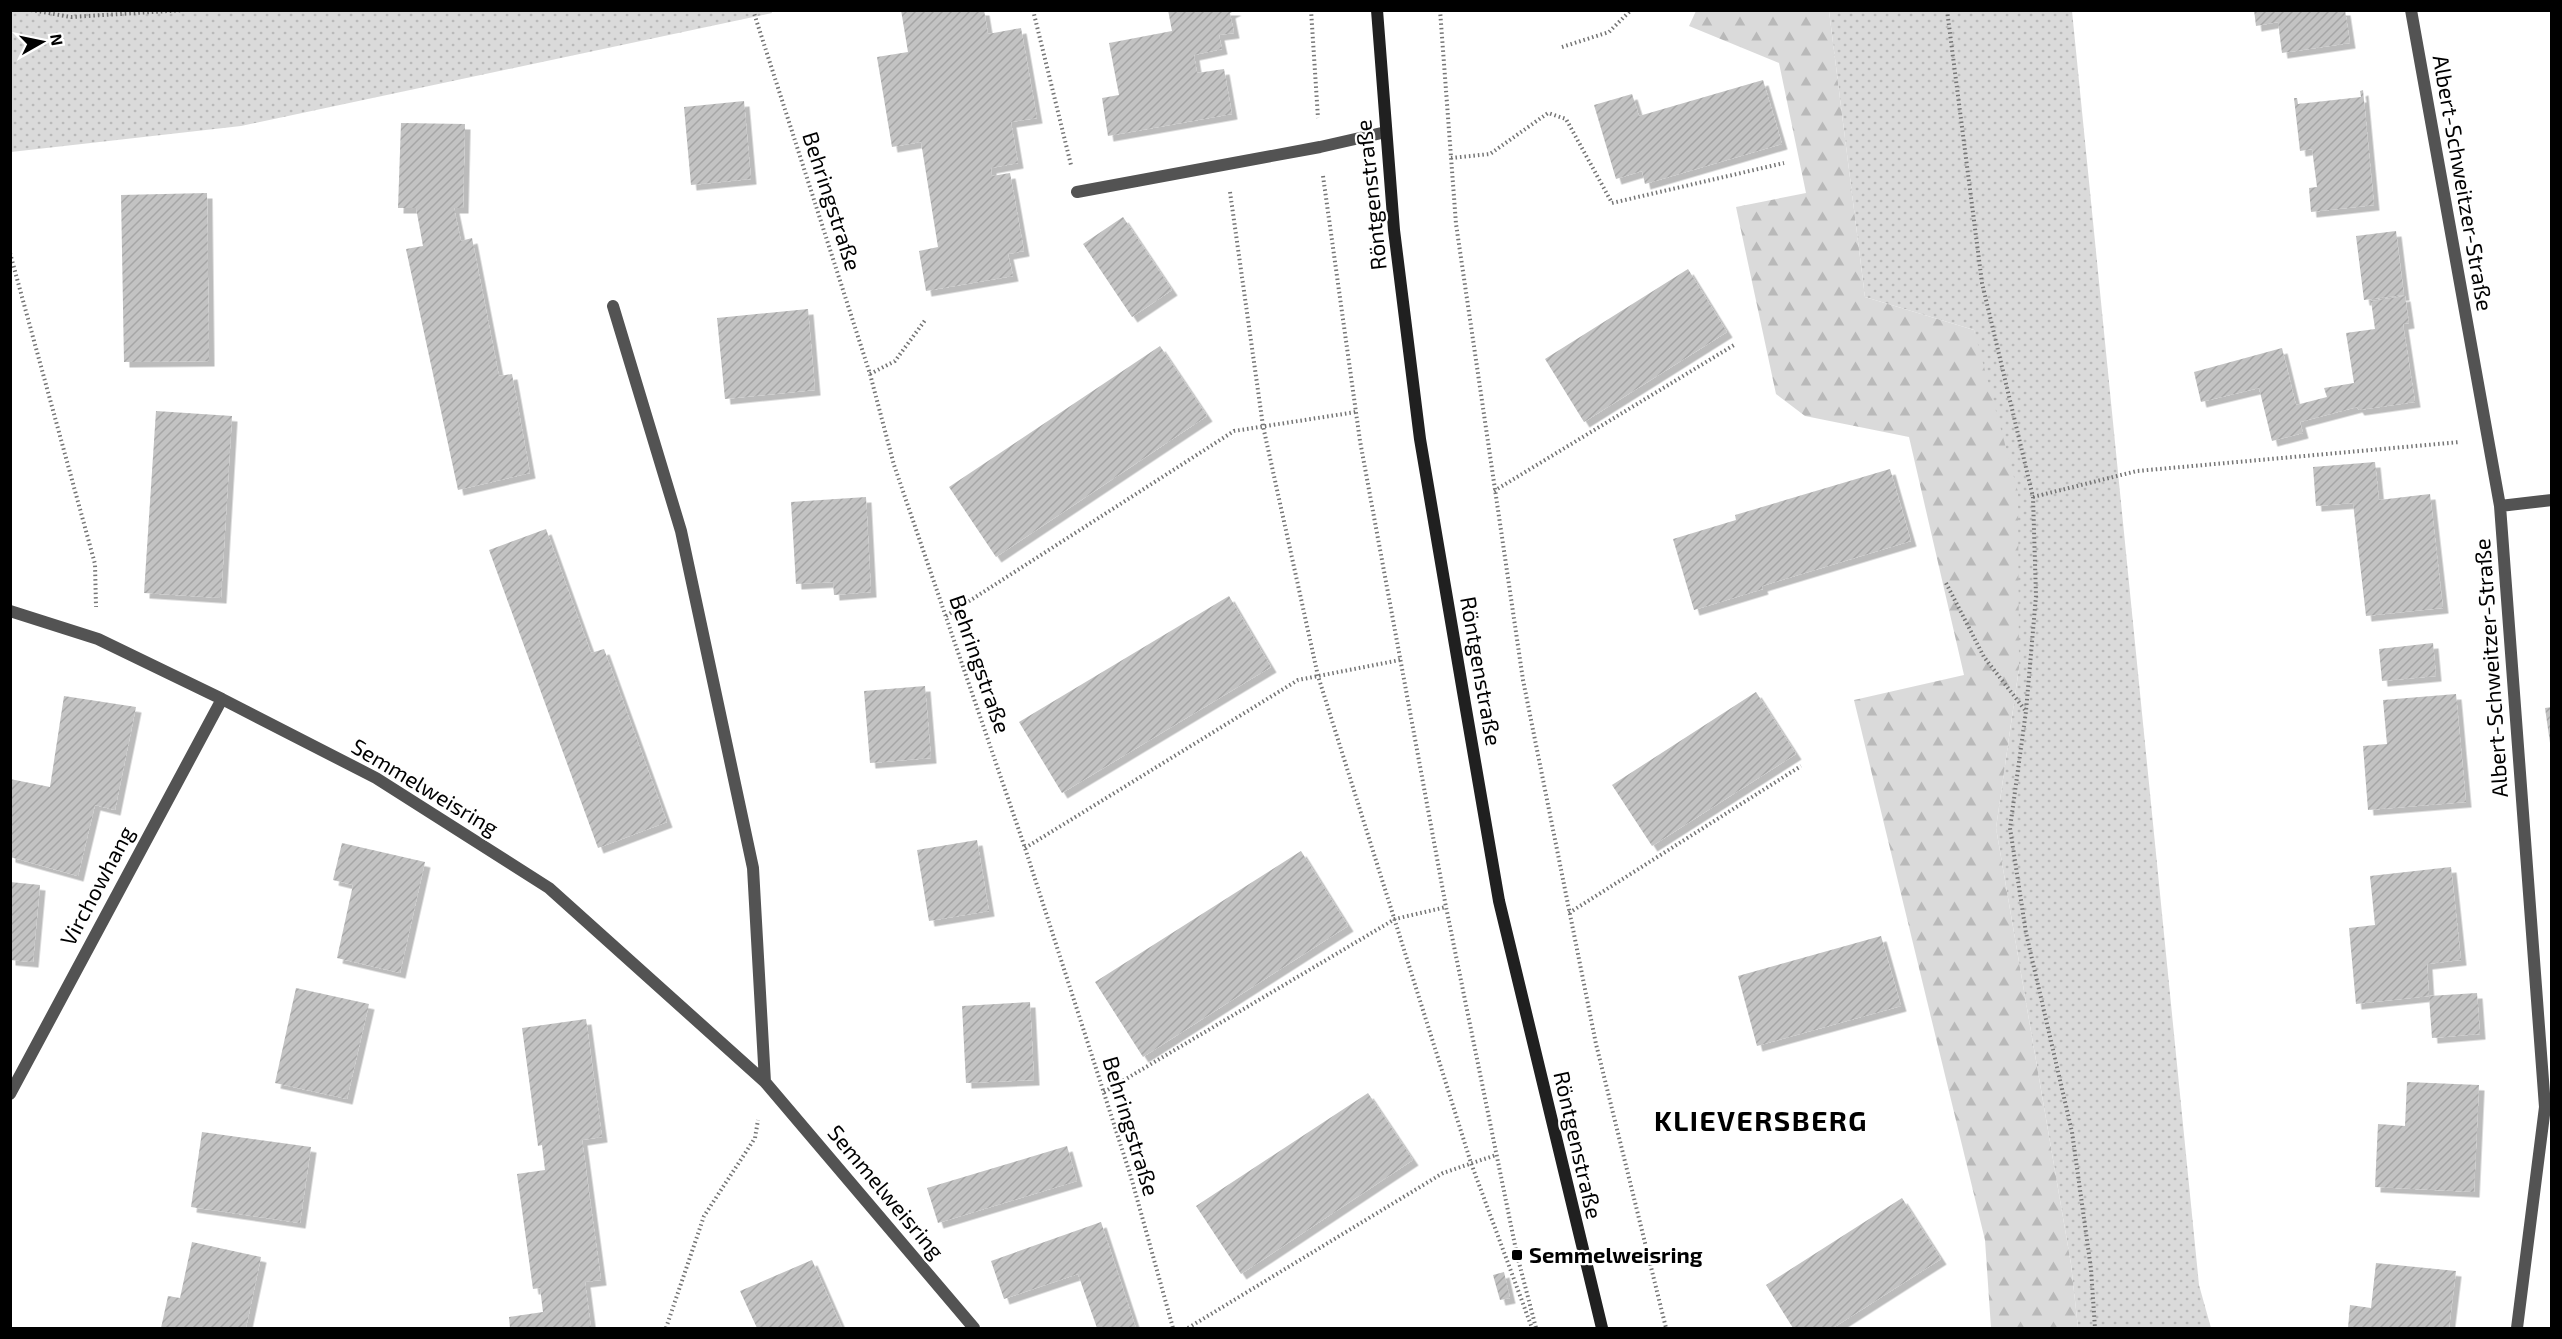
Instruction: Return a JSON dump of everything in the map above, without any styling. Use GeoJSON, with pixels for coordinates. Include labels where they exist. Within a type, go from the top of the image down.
{"type":"FeatureCollection","features":[{"type":"Feature","properties":{"kind":"street","name":"Röntgenstraße"},"geometry":{"type":"LineString","coordinates":[[1377,10],[1394,230],[1420,439],[1497,889],[1535,1058],[1602,1329]]}},
{"type":"Feature","properties":{"kind":"street","name":"Albert-Schweitzer-Straße"},"geometry":{"type":"LineString","coordinates":[[2411,10],[2500,507],[2548,1107],[2517,1329]]}},
{"type":"Feature","properties":{"kind":"street"},"geometry":{"type":"LineString","coordinates":[[1077,192],[1320,147],[1386,132]]}},
{"type":"Feature","properties":{"kind":"street"},"geometry":{"type":"LineString","coordinates":[[614,306],[681,531],[753,868],[765,1082]]}},
{"type":"Feature","properties":{"kind":"street"},"geometry":{"type":"LineString","coordinates":[[2500,507],[2552,500]]}},
{"type":"Feature","properties":{"kind":"street","name":"Semmelweisring"},"geometry":{"type":"LineString","coordinates":[[10,611],[98,639],[376,778],[549,888],[765,1082],[974,1329]]}},
{"type":"Feature","properties":{"kind":"street","name":"Virchowhang"},"geometry":{"type":"LineString","coordinates":[[10,1094],[222,699]]}},
{"type":"Feature","properties":{"kind":"path"},"geometry":{"type":"LineString","coordinates":[[31,10],[70,17],[185,10]]}},
{"type":"Feature","properties":{"kind":"path","name":"Behringstraße"},"geometry":{"type":"LineString","coordinates":[[753,10],[870,374],[894,465],[1104,1092],[1131,1177],[1173,1329]]}},
{"type":"Feature","properties":{"kind":"path"},"geometry":{"type":"LineString","coordinates":[[1033,10],[1077,192]]}},
{"type":"Feature","properties":{"kind":"path"},"geometry":{"type":"LineString","coordinates":[[1311,10],[1320,147],[1356,412],[1446,908],[1534,1329]]}},
{"type":"Feature","properties":{"kind":"path"},"geometry":{"type":"LineString","coordinates":[[1440,10],[1456,224],[1523,680],[1596,1044],[1666,1329]]}},
{"type":"Feature","properties":{"kind":"path"},"geometry":{"type":"LineString","coordinates":[[1562,46],[1609,32],[1631,10]]}},
{"type":"Feature","properties":{"kind":"path"},"geometry":{"type":"LineString","coordinates":[[1947,10],[1982,283],[2033,497],[2036,596],[2025,711],[2010,828],[2026,933],[2073,1132],[2091,1269],[2095,1329]]}},
{"type":"Feature","properties":{"kind":"path"},"geometry":{"type":"LineString","coordinates":[[1451,159],[1490,154],[1548,113],[1566,119],[1612,203],[1784,163]]}},
{"type":"Feature","properties":{"kind":"path"},"geometry":{"type":"LineString","coordinates":[[1226,164],[1263,426],[1318,676],[1471,1163],[1534,1329]]}},
{"type":"Feature","properties":{"kind":"path"},"geometry":{"type":"LineString","coordinates":[[10,254],[94,564],[98,639]]}},
{"type":"Feature","properties":{"kind":"path"},"geometry":{"type":"LineString","coordinates":[[870,374],[895,361],[926,319]]}},
{"type":"Feature","properties":{"kind":"path"},"geometry":{"type":"LineString","coordinates":[[1494,491],[1734,345]]}},
{"type":"Feature","properties":{"kind":"path"},"geometry":{"type":"LineString","coordinates":[[946,616],[1234,431],[1356,412]]}},
{"type":"Feature","properties":{"kind":"path"},"geometry":{"type":"LineString","coordinates":[[2033,497],[2137,471],[2487,439]]}},
{"type":"Feature","properties":{"kind":"path"},"geometry":{"type":"LineString","coordinates":[[1946,584],[1984,657],[2025,711]]}},
{"type":"Feature","properties":{"kind":"path"},"geometry":{"type":"LineString","coordinates":[[1024,848],[1298,680],[1400,660]]}},
{"type":"Feature","properties":{"kind":"path"},"geometry":{"type":"LineString","coordinates":[[1569,913],[1801,766]]}},
{"type":"Feature","properties":{"kind":"path"},"geometry":{"type":"LineString","coordinates":[[1104,1092],[1395,919],[1446,908]]}},
{"type":"Feature","properties":{"kind":"path"},"geometry":{"type":"LineString","coordinates":[[666,1329],[704,1216],[755,1138],[765,1082]]}},
{"type":"Feature","properties":{"kind":"path"},"geometry":{"type":"LineString","coordinates":[[1188,1329],[1443,1173],[1496,1155]]}},
{"type":"Feature","properties":{"kind":"green space"},"geometry":{"type":"Polygon","coordinates":[[[771,10],[772,13],[241,126],[11,152],[11,11],[771,10]]]}},
{"type":"Feature","properties":{"kind":"green space"},"geometry":{"type":"Polygon","coordinates":[[[1696,11],[1829,11],[1865,297],[1974,330],[2018,492],[2019,668],[1996,828],[2071,1264],[2078,1328],[1991,1328],[1985,1240],[1854,700],[1964,675],[1909,437],[1805,416],[1776,394],[1736,207],[1806,193],[1779,63],[1689,26],[1696,11]]]}},
{"type":"Feature","properties":{"kind":"green space"},"geometry":{"type":"Polygon","coordinates":[[[1829,11],[2072,11],[2199,1285],[2211,1328],[2078,1328],[2071,1264],[1996,828],[2019,668],[1974,330],[1865,297],[1829,11]]]}},
{"type":"Feature","properties":{"kind":"building"},"geometry":{"type":"Polygon","coordinates":[[[901,10],[984,10],[988,34],[1021,28],[1037,118],[1011,122],[1018,163],[991,168],[992,176],[1010,173],[1024,251],[1008,254],[1013,276],[926,291],[919,251],[938,247],[921,142],[892,147],[877,57],[908,52],[901,10]]]}},
{"type":"Feature","properties":{"kind":"building"},"geometry":{"type":"Polygon","coordinates":[[[1168,10],[1236,10],[1230,13],[1234,33],[1219,35],[1222,49],[1194,55],[1197,73],[1224,69],[1232,114],[1108,136],[1102,98],[1119,95],[1109,43],[1172,31],[1168,10]]]}},
{"type":"Feature","properties":{"kind":"building"},"geometry":{"type":"Polygon","coordinates":[[[2254,10],[2345,10],[2350,43],[2282,53],[2278,22],[2256,26],[2254,10]]]}},
{"type":"Feature","properties":{"kind":"building"},"geometry":{"type":"Polygon","coordinates":[[[1763,80],[1782,144],[1645,184],[1642,171],[1616,179],[1594,105],[1632,94],[1639,116],[1763,80]]]}},
{"type":"Feature","properties":{"kind":"building"},"geometry":{"type":"Polygon","coordinates":[[[2363,90],[2374,205],[2311,212],[2309,188],[2317,187],[2312,149],[2300,151],[2294,98],[2297,98],[2298,104],[2361,97],[2360,91],[2363,90]]]}},
{"type":"Feature","properties":{"kind":"building"},"geometry":{"type":"Polygon","coordinates":[[[744,101],[751,179],[691,185],[684,107],[744,101]]]}},
{"type":"Feature","properties":{"kind":"building"},"geometry":{"type":"Polygon","coordinates":[[[401,123],[465,124],[463,208],[454,208],[461,241],[472,238],[499,376],[512,374],[530,473],[458,490],[406,249],[423,246],[416,208],[398,208],[401,123]]]}},
{"type":"Feature","properties":{"kind":"building"},"geometry":{"type":"Polygon","coordinates":[[[207,193],[209,361],[124,362],[121,195],[207,193]]]}},
{"type":"Feature","properties":{"kind":"building"},"geometry":{"type":"Polygon","coordinates":[[[1123,217],[1172,290],[1132,317],[1083,244],[1123,217]]]}},
{"type":"Feature","properties":{"kind":"building"},"geometry":{"type":"Polygon","coordinates":[[[2396,231],[2404,295],[2364,300],[2356,236],[2396,231]]]}},
{"type":"Feature","properties":{"kind":"building"},"geometry":{"type":"Polygon","coordinates":[[[1688,269],[1727,332],[1584,422],[1545,359],[1688,269]]]}},
{"type":"Feature","properties":{"kind":"building"},"geometry":{"type":"Polygon","coordinates":[[[2405,296],[2409,323],[2403,324],[2415,402],[2359,410],[2357,407],[2300,422],[2303,433],[2272,441],[2259,388],[2201,402],[2194,372],[2282,348],[2296,405],[2327,397],[2324,388],[2354,383],[2346,333],[2375,329],[2371,301],[2405,296]]]}},
{"type":"Feature","properties":{"kind":"building"},"geometry":{"type":"Polygon","coordinates":[[[808,309],[815,390],[725,399],[717,318],[808,309]]]}},
{"type":"Feature","properties":{"kind":"building"},"geometry":{"type":"Polygon","coordinates":[[[1160,346],[1207,416],[996,557],[949,487],[1160,346]]]}},
{"type":"Feature","properties":{"kind":"building"},"geometry":{"type":"Polygon","coordinates":[[[156,411],[232,416],[221,598],[144,593],[156,411]]]}},
{"type":"Feature","properties":{"kind":"building"},"geometry":{"type":"Polygon","coordinates":[[[2375,462],[2379,500],[2430,494],[2443,608],[2366,616],[2353,503],[2316,506],[2313,467],[2375,462]]]}},
{"type":"Feature","properties":{"kind":"building"},"geometry":{"type":"Polygon","coordinates":[[[1890,469],[1911,541],[1762,586],[1763,589],[1694,610],[1673,539],[1736,520],[1735,515],[1890,469]]]}},
{"type":"Feature","properties":{"kind":"building"},"geometry":{"type":"Polygon","coordinates":[[[866,497],[871,592],[834,595],[833,582],[796,584],[791,502],[866,497]]]}},
{"type":"Feature","properties":{"kind":"building"},"geometry":{"type":"Polygon","coordinates":[[[546,529],[591,653],[604,649],[667,822],[598,848],[489,550],[546,529]]]}},
{"type":"Feature","properties":{"kind":"building"},"geometry":{"type":"Polygon","coordinates":[[[1229,596],[1271,667],[1062,793],[1019,722],[1229,596]]]}},
{"type":"Feature","properties":{"kind":"building"},"geometry":{"type":"Polygon","coordinates":[[[2433,643],[2436,676],[2382,681],[2379,649],[2433,643]]]}},
{"type":"Feature","properties":{"kind":"building"},"geometry":{"type":"Polygon","coordinates":[[[925,686],[931,758],[870,763],[864,691],[925,686]]]}},
{"type":"Feature","properties":{"kind":"building"},"geometry":{"type":"Polygon","coordinates":[[[1756,692],[1796,754],[1652,846],[1612,785],[1756,692]]]}},
{"type":"Feature","properties":{"kind":"building"},"geometry":{"type":"Polygon","coordinates":[[[2456,694],[2466,802],[2368,810],[2363,746],[2387,744],[2383,700],[2456,694]]]}},
{"type":"Feature","properties":{"kind":"building"},"geometry":{"type":"Polygon","coordinates":[[[64,696],[136,707],[115,810],[95,805],[78,876],[10,857],[10,779],[50,787],[64,696]]]}},
{"type":"Feature","properties":{"kind":"building"},"geometry":{"type":"Polygon","coordinates":[[[2552,707],[2552,743],[2550,743],[2545,708],[2552,707]]]}},
{"type":"Feature","properties":{"kind":"building"},"geometry":{"type":"Polygon","coordinates":[[[977,840],[989,911],[929,921],[917,850],[977,840]]]}},
{"type":"Feature","properties":{"kind":"building"},"geometry":{"type":"Polygon","coordinates":[[[342,843],[425,862],[400,973],[337,958],[353,885],[333,880],[342,843]]]}},
{"type":"Feature","properties":{"kind":"building"},"geometry":{"type":"Polygon","coordinates":[[[1301,851],[1348,926],[1143,1057],[1095,982],[1301,851]]]}},
{"type":"Feature","properties":{"kind":"building"},"geometry":{"type":"Polygon","coordinates":[[[2451,867],[2461,960],[2427,964],[2429,996],[2356,1004],[2349,928],[2375,925],[2370,876],[2451,867]]]}},
{"type":"Feature","properties":{"kind":"building"},"geometry":{"type":"Polygon","coordinates":[[[10,882],[40,885],[33,962],[10,960],[10,882]]]}},
{"type":"Feature","properties":{"kind":"building"},"geometry":{"type":"Polygon","coordinates":[[[1881,936],[1901,1006],[1757,1046],[1738,976],[1881,936]]]}},
{"type":"Feature","properties":{"kind":"building"},"geometry":{"type":"Polygon","coordinates":[[[296,988],[369,1004],[347,1099],[275,1083],[296,988]]]}},
{"type":"Feature","properties":{"kind":"building"},"geometry":{"type":"Polygon","coordinates":[[[2477,993],[2480,1034],[2432,1038],[2429,996],[2477,993]]]}},
{"type":"Feature","properties":{"kind":"building"},"geometry":{"type":"Polygon","coordinates":[[[1030,1002],[1034,1080],[966,1083],[962,1006],[1030,1002]]]}},
{"type":"Feature","properties":{"kind":"building"},"geometry":{"type":"Polygon","coordinates":[[[586,1019],[602,1137],[582,1140],[601,1280],[585,1282],[591,1328],[510,1328],[509,1317],[543,1312],[540,1288],[533,1289],[517,1174],[545,1170],[542,1145],[538,1146],[522,1028],[586,1019]]]}},
{"type":"Feature","properties":{"kind":"building"},"geometry":{"type":"Polygon","coordinates":[[[2407,1082],[2479,1085],[2474,1192],[2375,1187],[2378,1124],[2405,1126],[2407,1082]]]}},
{"type":"Feature","properties":{"kind":"building"},"geometry":{"type":"Polygon","coordinates":[[[1368,1093],[1413,1160],[1241,1274],[1196,1206],[1368,1093]]]}},
{"type":"Feature","properties":{"kind":"building"},"geometry":{"type":"Polygon","coordinates":[[[202,1132],[311,1147],[300,1223],[191,1207],[202,1132]]]}},
{"type":"Feature","properties":{"kind":"building"},"geometry":{"type":"Polygon","coordinates":[[[1067,1146],[1077,1181],[938,1223],[927,1188],[1067,1146]]]}},
{"type":"Feature","properties":{"kind":"building"},"geometry":{"type":"Polygon","coordinates":[[[1902,1198],[1941,1259],[1833,1328],[1793,1328],[1766,1285],[1902,1198]]]}},
{"type":"Feature","properties":{"kind":"building"},"geometry":{"type":"Polygon","coordinates":[[[1101,1222],[1136,1328],[1097,1328],[1078,1274],[1004,1299],[991,1261],[1101,1222]]]}},
{"type":"Feature","properties":{"kind":"building"},"geometry":{"type":"Polygon","coordinates":[[[192,1242],[261,1257],[246,1328],[161,1328],[168,1296],[180,1298],[192,1242]]]}},
{"type":"Feature","properties":{"kind":"building"},"geometry":{"type":"Polygon","coordinates":[[[812,1260],[842,1328],[757,1328],[740,1291],[812,1260]]]}},
{"type":"Feature","properties":{"kind":"building"},"geometry":{"type":"Polygon","coordinates":[[[2376,1263],[2456,1271],[2449,1328],[2348,1328],[2350,1305],[2371,1308],[2376,1263]]]}},
{"type":"Feature","properties":{"kind":"building"},"geometry":{"type":"Polygon","coordinates":[[[1504,1272],[1510,1298],[1500,1300],[1493,1275],[1504,1272]]]}},
{"type":"Feature","properties":{"kind":"place","name":"Semmelweisring"},"geometry":{"type":"Point","coordinates":[1517,1255]}},
{"type":"Feature","properties":{"kind":"district","name":"KLIEVERSBERG"},"geometry":{"type":"Point","coordinates":[1761,1121]}}]}
